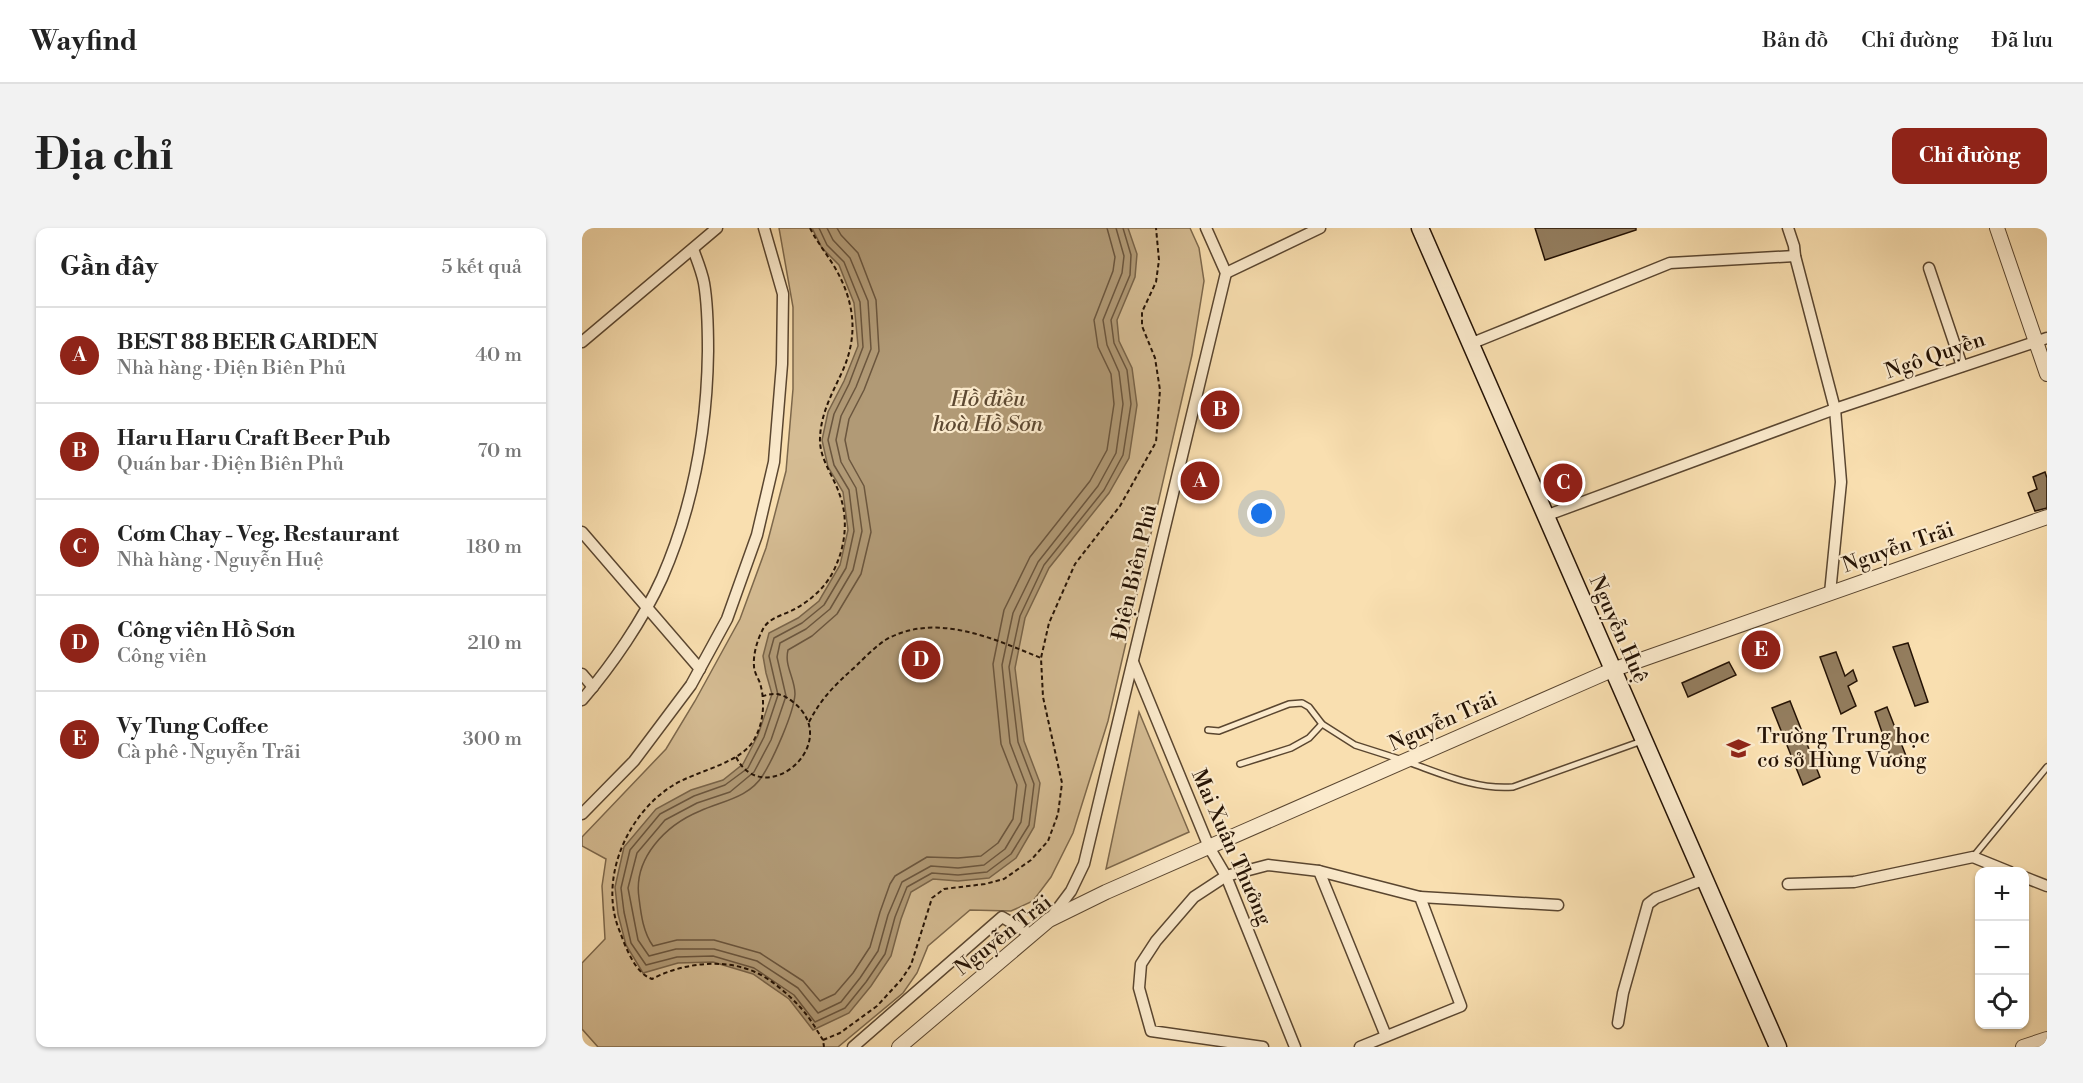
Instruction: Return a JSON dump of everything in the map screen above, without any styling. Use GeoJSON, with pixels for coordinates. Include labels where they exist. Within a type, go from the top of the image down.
{"type":"FeatureCollection","features":[{"type":"Feature","properties":{"kind":"main road","name":"Nguyễn Huệ"},"geometry":{"type":"LineString","coordinates":[[1420,228],[1778,1047]]}},
{"type":"Feature","properties":{"kind":"street"},"geometry":{"type":"LineString","coordinates":[[582,342],[717,228]]}},
{"type":"Feature","properties":{"kind":"street"},"geometry":{"type":"LineString","coordinates":[[582,814],[634,761],[692,685],[727,619],[757,535],[774,462],[782,364],[783,294],[764,228]]}},
{"type":"Feature","properties":{"kind":"street"},"geometry":{"type":"LineString","coordinates":[[1206,228],[1226,273],[1317,229]]}},
{"type":"Feature","properties":{"kind":"street"},"geometry":{"type":"LineString","coordinates":[[1788,228],[1834,409],[1840,482],[1830,593]]}},
{"type":"Feature","properties":{"kind":"street"},"geometry":{"type":"LineString","coordinates":[[1997,228],[2041,339],[2047,374]]}},
{"type":"Feature","properties":{"kind":"street"},"geometry":{"type":"LineString","coordinates":[[582,700],[630,634],[646,607],[661,579],[683,521],[701,446],[707,383],[708,326],[704,281],[693,249]]}},
{"type":"Feature","properties":{"kind":"street"},"geometry":{"type":"LineString","coordinates":[[1470,344],[1670,263],[1795,256]]}},
{"type":"Feature","properties":{"kind":"street"},"geometry":{"type":"LineString","coordinates":[[1929,268],[1962,366]]}},
{"type":"Feature","properties":{"kind":"street","name":"Điện Biên Phủ"},"geometry":{"type":"LineString","coordinates":[[1050,920],[1071,891],[1084,864],[1226,273]]}},
{"type":"Feature","properties":{"kind":"street","name":"Ngô Quyền"},"geometry":{"type":"LineString","coordinates":[[1545,516],[1834,409],[2041,339]]}},
{"type":"Feature","properties":{"kind":"street","name":"Nguyễn Trãi"},"geometry":{"type":"LineString","coordinates":[[899,1047],[1050,920],[1106,892],[1612,670],[2047,517]]}},
{"type":"Feature","properties":{"kind":"street"},"geometry":{"type":"LineString","coordinates":[[582,532],[700,669]]}},
{"type":"Feature","properties":{"kind":"street","name":"Mai Xuân Thưởng"},"geometry":{"type":"LineString","coordinates":[[1133,662],[1209,847],[1226,876],[1295,1047]]}},
{"type":"Feature","properties":{"kind":"street"},"geometry":{"type":"LineString","coordinates":[[582,674],[593,687]]}},
{"type":"Feature","properties":{"kind":"street"},"geometry":{"type":"LineString","coordinates":[[1788,884],[1854,882],[1973,858],[1997,867]]}},
{"type":"Feature","properties":{"kind":"street"},"geometry":{"type":"LineString","coordinates":[[1263,1047],[1223,1044],[1151,1031],[1139,988],[1141,964],[1156,941],[1194,897],[1226,876],[1268,865],[1319,871],[1420,897],[1558,905]]}},
{"type":"Feature","properties":{"kind":"street"},"geometry":{"type":"LineString","coordinates":[[1319,871],[1386,1036]]}},
{"type":"Feature","properties":{"kind":"street"},"geometry":{"type":"LineString","coordinates":[[1618,1023],[1623,993],[1648,904],[1656,898],[1705,879]]}},
{"type":"Feature","properties":{"kind":"street"},"geometry":{"type":"LineString","coordinates":[[2029,879],[2047,886]]}},
{"type":"Feature","properties":{"kind":"street"},"geometry":{"type":"LineString","coordinates":[[1360,1047],[1461,1006],[1420,897]]}},
{"type":"Feature","properties":{"kind":"street"},"geometry":{"type":"LineString","coordinates":[[853,1047],[1002,917],[1032,935]]}},
{"type":"Feature","properties":{"kind":"street"},"geometry":{"type":"LineString","coordinates":[[2023,1047],[2047,1039]]}},
{"type":"Feature","properties":{"kind":"lane"},"geometry":{"type":"LineString","coordinates":[[1208,730],[1219,731],[1289,704],[1302,703],[1309,707],[1322,724],[1355,745],[1473,784],[1496,789],[1513,788],[1643,741]]}},
{"type":"Feature","properties":{"kind":"lane"},"geometry":{"type":"LineString","coordinates":[[1240,764],[1291,748],[1309,738],[1322,724]]}},
{"type":"Feature","properties":{"kind":"lane"},"geometry":{"type":"LineString","coordinates":[[1973,858],[2047,767]]}},
{"type":"Feature","properties":{"kind":"path"},"geometry":{"type":"LineString","coordinates":[[810,228],[833,264],[845,288],[852,310],[851,351],[824,410],[819,440],[826,465],[839,491],[843,507],[845,536],[837,564],[824,586],[810,599],[774,618],[763,628],[755,650],[754,667],[763,697],[763,715],[756,737],[749,747],[736,757],[672,786],[654,800],[632,828],[622,846],[614,870],[611,896],[616,924],[629,955],[645,976],[652,979],[668,971],[702,964],[736,967],[756,972],[774,984],[800,1007],[824,1040],[824,1047]]}},
{"type":"Feature","properties":{"kind":"path"},"geometry":{"type":"LineString","coordinates":[[824,1040],[840,1033],[877,1006],[901,980],[911,964],[932,898],[945,888],[985,884],[1004,879],[1031,860],[1048,841],[1058,814],[1062,783],[1043,696],[1041,658],[1049,623],[1075,564],[1120,506],[1156,442],[1160,390],[1155,358],[1142,326],[1142,312],[1156,282],[1159,260],[1156,228]]}},
{"type":"Feature","properties":{"kind":"path"},"geometry":{"type":"LineString","coordinates":[[808,722],[819,702],[831,688],[886,640],[903,632],[942,627],[976,634],[1041,658]]}},
{"type":"Feature","properties":{"kind":"path"},"geometry":{"type":"LineString","coordinates":[[736,757],[739,764],[750,774],[773,778],[804,757],[809,740],[808,722],[801,709],[785,696],[775,693],[763,697]]}},
{"type":"Feature","properties":{"kind":"shaded area","name":"Hồ điều hoà Hồ Sơn"},"geometry":{"type":"Polygon","coordinates":[[[779,228],[1190,228],[1199,248],[1204,281],[1192,355],[1108,721],[1073,833],[1051,877],[1033,901],[1011,911],[970,910],[928,946],[917,973],[903,993],[838,1047],[598,1047],[582,1029],[582,963],[605,939],[602,886],[606,859],[582,846],[582,837],[666,749],[740,619],[766,548],[786,471],[793,389],[793,307],[779,228]]]}},
{"type":"Feature","properties":{"kind":"shaded area"},"geometry":{"type":"Polygon","coordinates":[[[1139,712],[1189,832],[1106,869],[1139,712]]]}},
{"type":"Feature","properties":{"kind":"water","name":"Hồ điều hoà Hồ Sơn"},"geometry":{"type":"Polygon","coordinates":[[[812,228],[1128,228],[1137,254],[1135,277],[1117,320],[1119,341],[1132,368],[1137,405],[1129,458],[1109,493],[1049,568],[1025,618],[1015,668],[1024,741],[1040,783],[1034,827],[1016,858],[989,878],[958,881],[933,879],[911,892],[891,956],[871,986],[849,1013],[813,1030],[789,999],[753,974],[713,962],[678,963],[643,973],[626,945],[618,914],[615,887],[624,847],[656,809],[691,790],[723,780],[743,764],[758,735],[772,694],[763,656],[769,633],[798,618],[819,601],[840,565],[848,530],[843,492],[828,467],[822,440],[828,412],[858,346],[854,303],[839,265],[822,248],[812,228]]]}},
{"type":"Feature","properties":{"kind":"building"},"geometry":{"type":"Polygon","coordinates":[[[1535,228],[1636,228],[1636,230],[1545,260],[1535,228]]]}},
{"type":"Feature","properties":{"kind":"building"},"geometry":{"type":"Polygon","coordinates":[[[2045,472],[2047,508],[2035,511],[2028,493],[2037,489],[2033,477],[2045,472]]]}},
{"type":"Feature","properties":{"kind":"building"},"geometry":{"type":"Polygon","coordinates":[[[1908,643],[1928,702],[1915,706],[1893,647],[1908,643]]]}},
{"type":"Feature","properties":{"kind":"building"},"geometry":{"type":"Polygon","coordinates":[[[1836,652],[1845,676],[1853,670],[1857,681],[1848,686],[1856,706],[1841,714],[1820,657],[1836,652]]]}},
{"type":"Feature","properties":{"kind":"building"},"geometry":{"type":"Polygon","coordinates":[[[1729,662],[1736,675],[1688,697],[1682,683],[1729,662]]]}},
{"type":"Feature","properties":{"kind":"building"},"geometry":{"type":"Polygon","coordinates":[[[1790,701],[1820,777],[1803,785],[1772,708],[1790,701]]]}},
{"type":"Feature","properties":{"kind":"building"},"geometry":{"type":"Polygon","coordinates":[[[1887,707],[1908,761],[1894,767],[1875,712],[1887,707]]]}},
{"type":"Feature","properties":{"kind":"place","name":"Haru Haru Craft Beer Pub"},"geometry":{"type":"Point","coordinates":[1220,410]}},
{"type":"Feature","properties":{"kind":"place","name":"BEST 88 BEER GARDEN"},"geometry":{"type":"Point","coordinates":[1200,481]}},
{"type":"Feature","properties":{"kind":"place","name":"Cơm Chay - Veg. Restaurant"},"geometry":{"type":"Point","coordinates":[1563,483]}},
{"type":"Feature","properties":{"kind":"place","name":"Vy Tung Coffee"},"geometry":{"type":"Point","coordinates":[1761,650]}},
{"type":"Feature","properties":{"kind":"place","name":"Công viên Hồ Sơn"},"geometry":{"type":"Point","coordinates":[921,660]}},
{"type":"Feature","properties":{"kind":"place","name":"Trường Trung học cơ sở Hùng Vương"},"geometry":{"type":"Point","coordinates":[1739,748]}}]}
